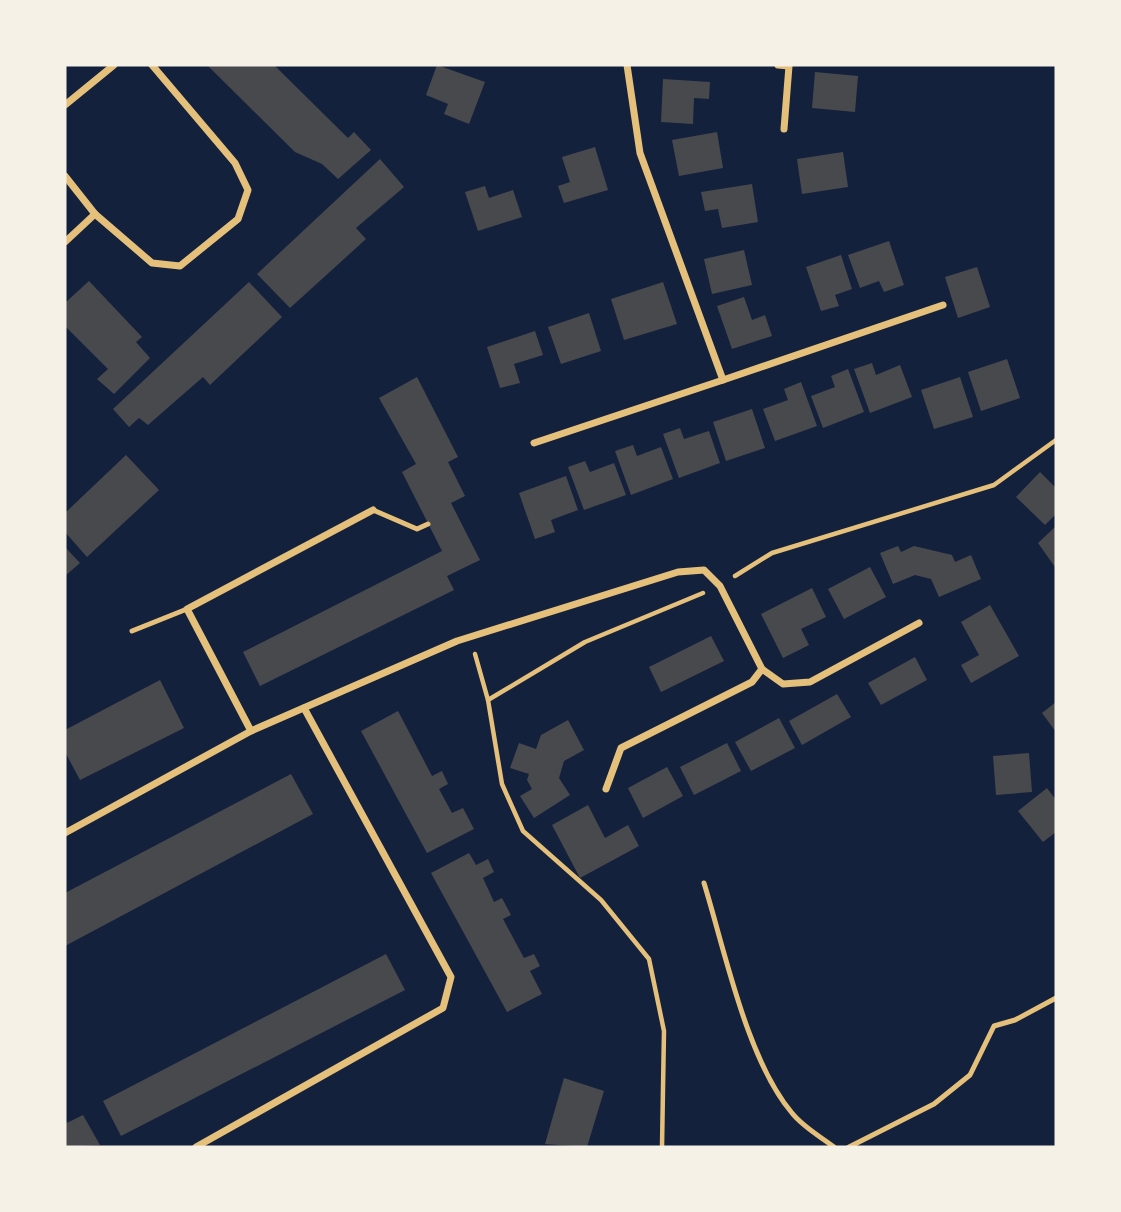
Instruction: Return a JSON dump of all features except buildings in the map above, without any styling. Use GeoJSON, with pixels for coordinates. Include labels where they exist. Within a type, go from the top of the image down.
{"type":"FeatureCollection","features":[{"type":"Feature","properties":{"kind":"street"},"geometry":{"type":"LineString","coordinates":[[65,105],[114,65]]}},
{"type":"Feature","properties":{"kind":"street"},"geometry":{"type":"LineString","coordinates":[[65,176],[95,214],[152,263],[180,266],[238,219],[248,190],[234,163],[152,65]]}},
{"type":"Feature","properties":{"kind":"street"},"geometry":{"type":"LineString","coordinates":[[627,65],[640,153],[723,380]]}},
{"type":"Feature","properties":{"kind":"street"},"geometry":{"type":"LineString","coordinates":[[778,65],[789,65],[784,129]]}},
{"type":"Feature","properties":{"kind":"street"},"geometry":{"type":"LineString","coordinates":[[65,242],[95,214]]}},
{"type":"Feature","properties":{"kind":"street"},"geometry":{"type":"LineString","coordinates":[[534,443],[943,305]]}},
{"type":"Feature","properties":{"kind":"street"},"geometry":{"type":"LineString","coordinates":[[251,731],[187,609],[373,510]]}},
{"type":"Feature","properties":{"kind":"street"},"geometry":{"type":"LineString","coordinates":[[65,832],[251,731],[470,636],[678,572],[704,570],[720,586],[762,669],[783,684],[810,682],[919,623]]}},
{"type":"Feature","properties":{"kind":"street"},"geometry":{"type":"LineString","coordinates":[[606,789],[621,748],[752,682],[762,669]]}},
{"type":"Feature","properties":{"kind":"street"},"geometry":{"type":"LineString","coordinates":[[196,1147],[443,1008],[451,977],[304,708]]}},
{"type":"Feature","properties":{"kind":"lane"},"geometry":{"type":"LineString","coordinates":[[373,510],[417,530],[428,524]]}},
{"type":"Feature","properties":{"kind":"lane"},"geometry":{"type":"LineString","coordinates":[[132,631],[187,609]]}},
{"type":"Feature","properties":{"kind":"lane"},"geometry":{"type":"LineString","coordinates":[[704,883],[742,1009],[765,1071],[794,1116],[834,1147]]}},
{"type":"Feature","properties":{"kind":"lane"},"geometry":{"type":"LineString","coordinates":[[849,1147],[934,1104],[970,1075],[994,1026],[1015,1020],[1056,998]]}},
{"type":"Feature","properties":{"kind":"path"},"geometry":{"type":"LineString","coordinates":[[470,636],[488,700]]}}]}
